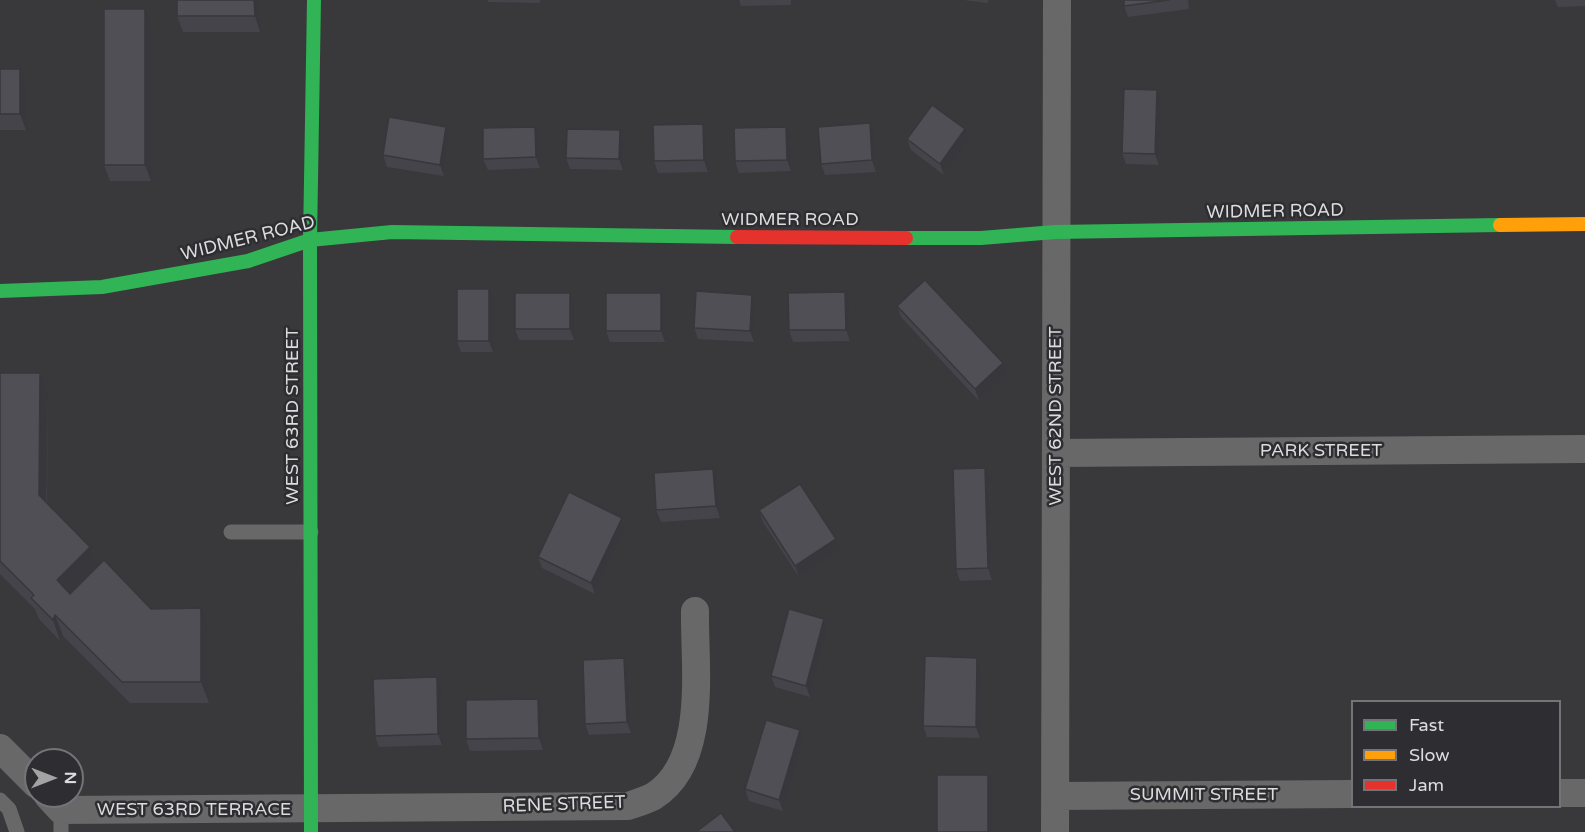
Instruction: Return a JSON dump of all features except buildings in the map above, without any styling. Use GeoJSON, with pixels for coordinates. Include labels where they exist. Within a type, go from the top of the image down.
{"type":"FeatureCollection","features":[{"type":"Feature","properties":{"kind":"street","name":"WEST 63RD STREET"},"geometry":{"type":"LineString","coordinates":[[311,821],[310,240],[314,0]]}},
{"type":"Feature","properties":{"kind":"street","name":"WEST 62ND STREET"},"geometry":{"type":"LineString","coordinates":[[1054,832],[1057,0]]}},
{"type":"Feature","properties":{"kind":"street","name":"WIDMER ROAD"},"geometry":{"type":"LineString","coordinates":[[0,291],[102,287],[248,261],[310,240],[392,232],[603,237],[981,238],[1055,232],[1585,224]]}},
{"type":"Feature","properties":{"kind":"street","name":"PARK STREET"},"geometry":{"type":"LineString","coordinates":[[1056,453],[1585,449]]}},
{"type":"Feature","properties":{"kind":"street","name":"RENE STREET"},"geometry":{"type":"LineString","coordinates":[[311,821],[628,806],[655,795],[681,769],[691,744],[694,711],[695,611]]}},
{"type":"Feature","properties":{"kind":"street"},"geometry":{"type":"LineString","coordinates":[[0,748],[24,772]]}},
{"type":"Feature","properties":{"kind":"street"},"geometry":{"type":"LineString","coordinates":[[1561,793],[1585,793]]}},
{"type":"Feature","properties":{"kind":"street","name":"SUMMIT STREET"},"geometry":{"type":"LineString","coordinates":[[1054,796],[1351,794]]}},
{"type":"Feature","properties":{"kind":"street","name":"WEST 63RD TERRACE"},"geometry":{"type":"LineString","coordinates":[[57,813],[311,821]]}},
{"type":"Feature","properties":{"kind":"lane"},"geometry":{"type":"LineString","coordinates":[[231,532],[311,532]]}},
{"type":"Feature","properties":{"kind":"lane"},"geometry":{"type":"LineString","coordinates":[[0,800],[9,809],[17,832]]}},
{"type":"Feature","properties":{"kind":"traffic: fast"},"geometry":{"type":"LineString","coordinates":[[311,832],[310,240],[314,0]]}},
{"type":"Feature","properties":{"kind":"traffic: fast"},"geometry":{"type":"LineString","coordinates":[[906,238],[981,238],[1055,232],[1500,225]]}},
{"type":"Feature","properties":{"kind":"traffic: fast"},"geometry":{"type":"LineString","coordinates":[[0,291],[102,287],[248,261],[310,240],[392,232],[737,237]]}},
{"type":"Feature","properties":{"kind":"traffic: slow"},"geometry":{"type":"LineString","coordinates":[[1500,225],[1585,224]]}},
{"type":"Feature","properties":{"kind":"traffic: jam"},"geometry":{"type":"LineString","coordinates":[[737,237],[906,238]]}}]}
